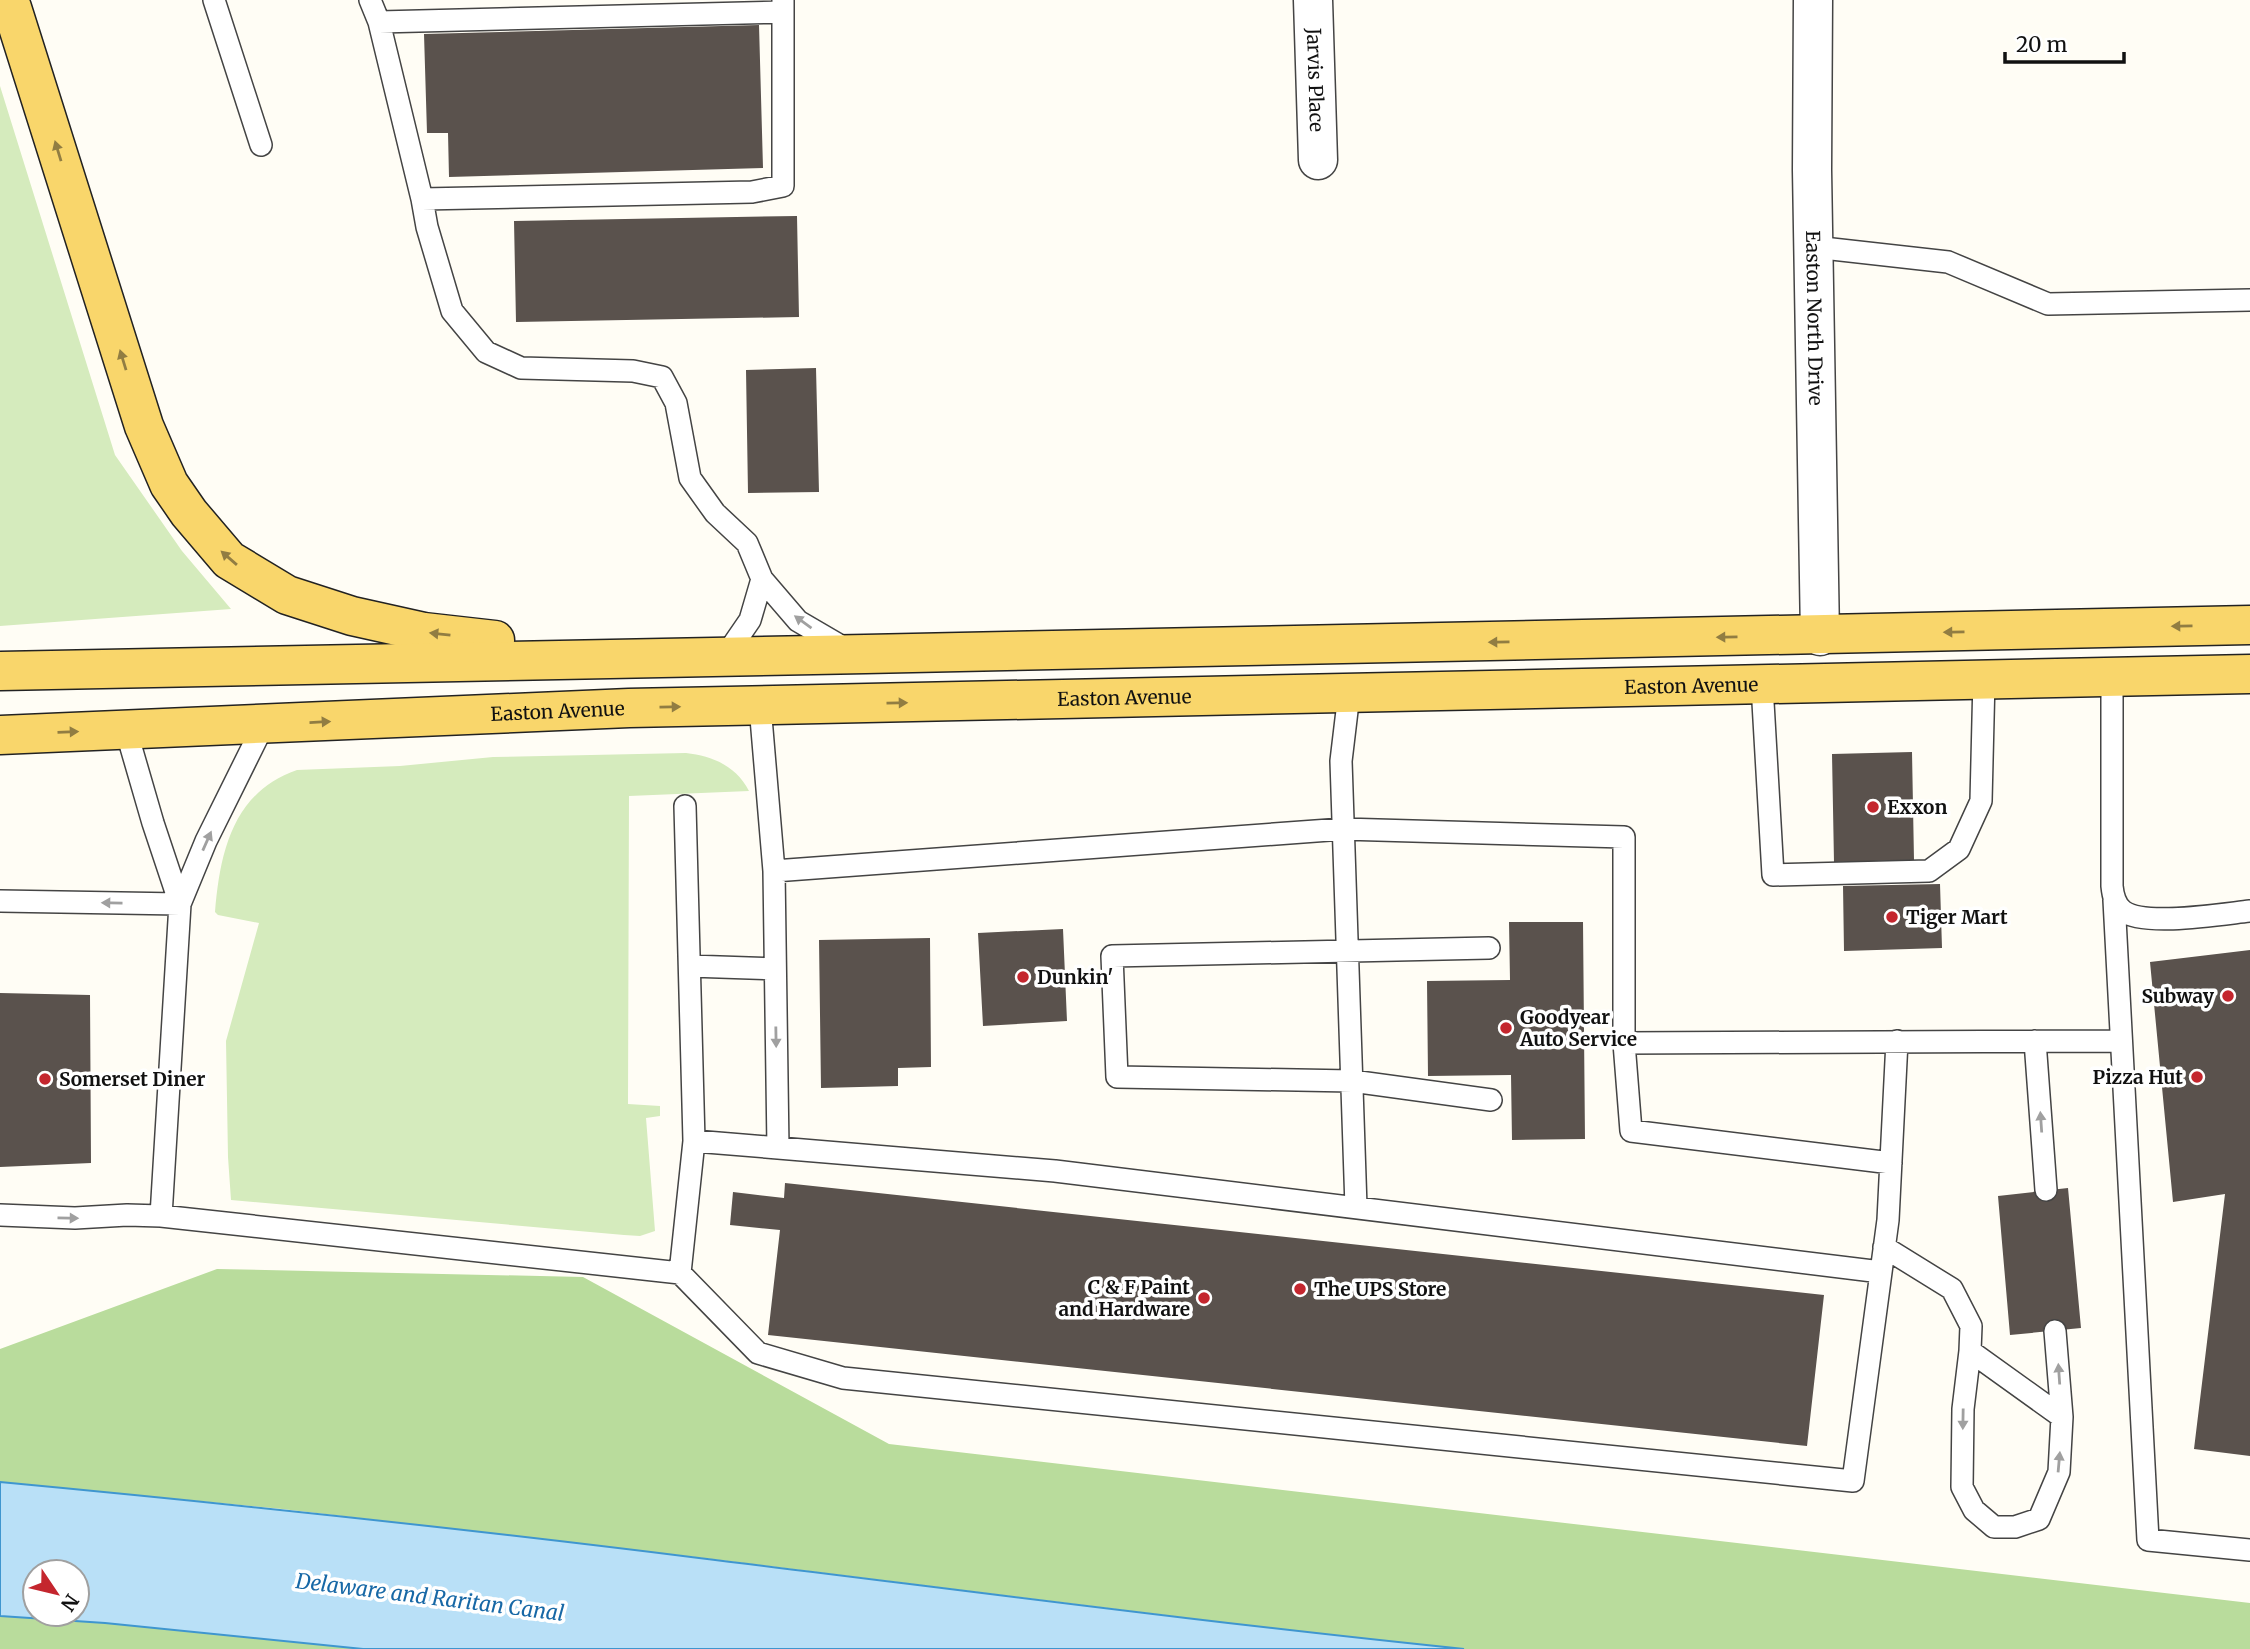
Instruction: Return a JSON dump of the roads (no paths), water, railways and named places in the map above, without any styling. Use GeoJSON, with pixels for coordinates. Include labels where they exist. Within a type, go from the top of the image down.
{"type":"FeatureCollection","features":[{"type":"Feature","properties":{"kind":"main road"},"geometry":{"type":"LineString","coordinates":[[8,0],[17,21],[144,426],[169,484],[189,513],[229,560],[288,595],[352,616],[424,632],[654,657]]}},
{"type":"Feature","properties":{"kind":"main road"},"geometry":{"type":"LineString","coordinates":[[0,671],[1820,636],[2250,625]]}},
{"type":"Feature","properties":{"kind":"main road","name":"Easton Avenue"},"geometry":{"type":"LineString","coordinates":[[0,735],[629,708],[2250,674]]}},
{"type":"Feature","properties":{"kind":"street","name":"Jarvis Place"},"geometry":{"type":"LineString","coordinates":[[1313,0],[1318,160]]}},
{"type":"Feature","properties":{"kind":"street","name":"Easton North Drive"},"geometry":{"type":"LineString","coordinates":[[1813,0],[1820,636]]}},
{"type":"Feature","properties":{"kind":"lane"},"geometry":{"type":"LineString","coordinates":[[214,0],[261,145]]}},
{"type":"Feature","properties":{"kind":"lane"},"geometry":{"type":"LineString","coordinates":[[370,0],[379,22],[427,227],[452,311],[486,352],[521,369],[633,371],[662,377],[676,403],[690,478],[715,513],[747,543],[762,579],[798,621],[854,653]]}},
{"type":"Feature","properties":{"kind":"lane"},"geometry":{"type":"LineString","coordinates":[[379,22],[783,6],[783,186],[752,192],[422,199]]}},
{"type":"Feature","properties":{"kind":"lane"},"geometry":{"type":"LineString","coordinates":[[1814,247],[1948,262],[2048,304],[2250,300]]}},
{"type":"Feature","properties":{"kind":"lane"},"geometry":{"type":"LineString","coordinates":[[726,655],[750,620],[762,579]]}},
{"type":"Feature","properties":{"kind":"lane"},"geometry":{"type":"LineString","coordinates":[[2112,676],[2112,886],[2148,1540],[2250,1550]]}},
{"type":"Feature","properties":{"kind":"lane"},"geometry":{"type":"LineString","coordinates":[[1762,685],[1773,875],[1929,871],[1959,849],[1981,801],[1984,679]]}},
{"type":"Feature","properties":{"kind":"lane"},"geometry":{"type":"LineString","coordinates":[[1349,694],[1341,761],[1356,1207]]}},
{"type":"Feature","properties":{"kind":"lane"},"geometry":{"type":"LineString","coordinates":[[760,706],[774,871],[778,1148]]}},
{"type":"Feature","properties":{"kind":"lane"},"geometry":{"type":"LineString","coordinates":[[161,1216],[180,904],[206,841],[264,724]]}},
{"type":"Feature","properties":{"kind":"lane"},"geometry":{"type":"LineString","coordinates":[[126,730],[180,904]]}},
{"type":"Feature","properties":{"kind":"lane"},"geometry":{"type":"LineString","coordinates":[[680,1273],[694,1141],[685,806]]}},
{"type":"Feature","properties":{"kind":"lane"},"geometry":{"type":"LineString","coordinates":[[774,871],[1343,829],[1625,837],[1624,1043],[1631,1131],[1891,1163]]}},
{"type":"Feature","properties":{"kind":"lane"},"geometry":{"type":"LineString","coordinates":[[2114,900],[2123,911],[2135,917],[2152,920],[2250,911]]}},
{"type":"Feature","properties":{"kind":"lane"},"geometry":{"type":"LineString","coordinates":[[0,901],[180,904]]}},
{"type":"Feature","properties":{"kind":"lane"},"geometry":{"type":"LineString","coordinates":[[1489,948],[1112,956],[1117,1077],[1352,1081],[1491,1100]]}},
{"type":"Feature","properties":{"kind":"lane"},"geometry":{"type":"LineString","coordinates":[[690,967],[775,969]]}},
{"type":"Feature","properties":{"kind":"lane"},"geometry":{"type":"LineString","coordinates":[[0,1215],[75,1218],[161,1216],[680,1273],[758,1353],[843,1378],[1853,1481],[1884,1247],[1897,1041]]}},
{"type":"Feature","properties":{"kind":"lane"},"geometry":{"type":"LineString","coordinates":[[2035,1041],[2046,1190]]}},
{"type":"Feature","properties":{"kind":"lane"},"geometry":{"type":"LineString","coordinates":[[1624,1043],[2121,1041]]}},
{"type":"Feature","properties":{"kind":"lane"},"geometry":{"type":"LineString","coordinates":[[694,1141],[1055,1171],[1881,1272]]}},
{"type":"Feature","properties":{"kind":"lane"},"geometry":{"type":"LineString","coordinates":[[1884,1247],[1952,1289],[1971,1326],[1963,1409],[1962,1488],[1973,1510],[1994,1527],[2015,1528],[2039,1519],[2059,1472],[2062,1417],[2055,1331]]}},
{"type":"Feature","properties":{"kind":"lane"},"geometry":{"type":"LineString","coordinates":[[1970,1351],[2062,1417]]}},
{"type":"Feature","properties":{"kind":"water","name":"Delaware and Raritan Canal"},"geometry":{"type":"Polygon","coordinates":[[[0,1482],[437,1527],[1464,1649],[363,1649],[91,1622],[91,1558],[21,1558],[21,1617],[0,1616],[0,1482]]]}},
{"type":"Feature","properties":{"kind":"place","name":"Exxon"},"geometry":{"type":"Point","coordinates":[1873,807]}},
{"type":"Feature","properties":{"kind":"place","name":"Tiger Mart"},"geometry":{"type":"Point","coordinates":[1892,917]}},
{"type":"Feature","properties":{"kind":"place","name":"Dunkin'"},"geometry":{"type":"Point","coordinates":[1023,977]}},
{"type":"Feature","properties":{"kind":"place","name":"Subway"},"geometry":{"type":"Point","coordinates":[2228,996]}},
{"type":"Feature","properties":{"kind":"place","name":"Goodyear Auto Service"},"geometry":{"type":"Point","coordinates":[1506,1028]}},
{"type":"Feature","properties":{"kind":"place","name":"Pizza Hut"},"geometry":{"type":"Point","coordinates":[2197,1077]}},
{"type":"Feature","properties":{"kind":"place","name":"Somerset Diner"},"geometry":{"type":"Point","coordinates":[45,1079]}},
{"type":"Feature","properties":{"kind":"place","name":"The UPS Store"},"geometry":{"type":"Point","coordinates":[1300,1289]}},
{"type":"Feature","properties":{"kind":"place","name":"C & F Paint and Hardware"},"geometry":{"type":"Point","coordinates":[1204,1298]}}]}
